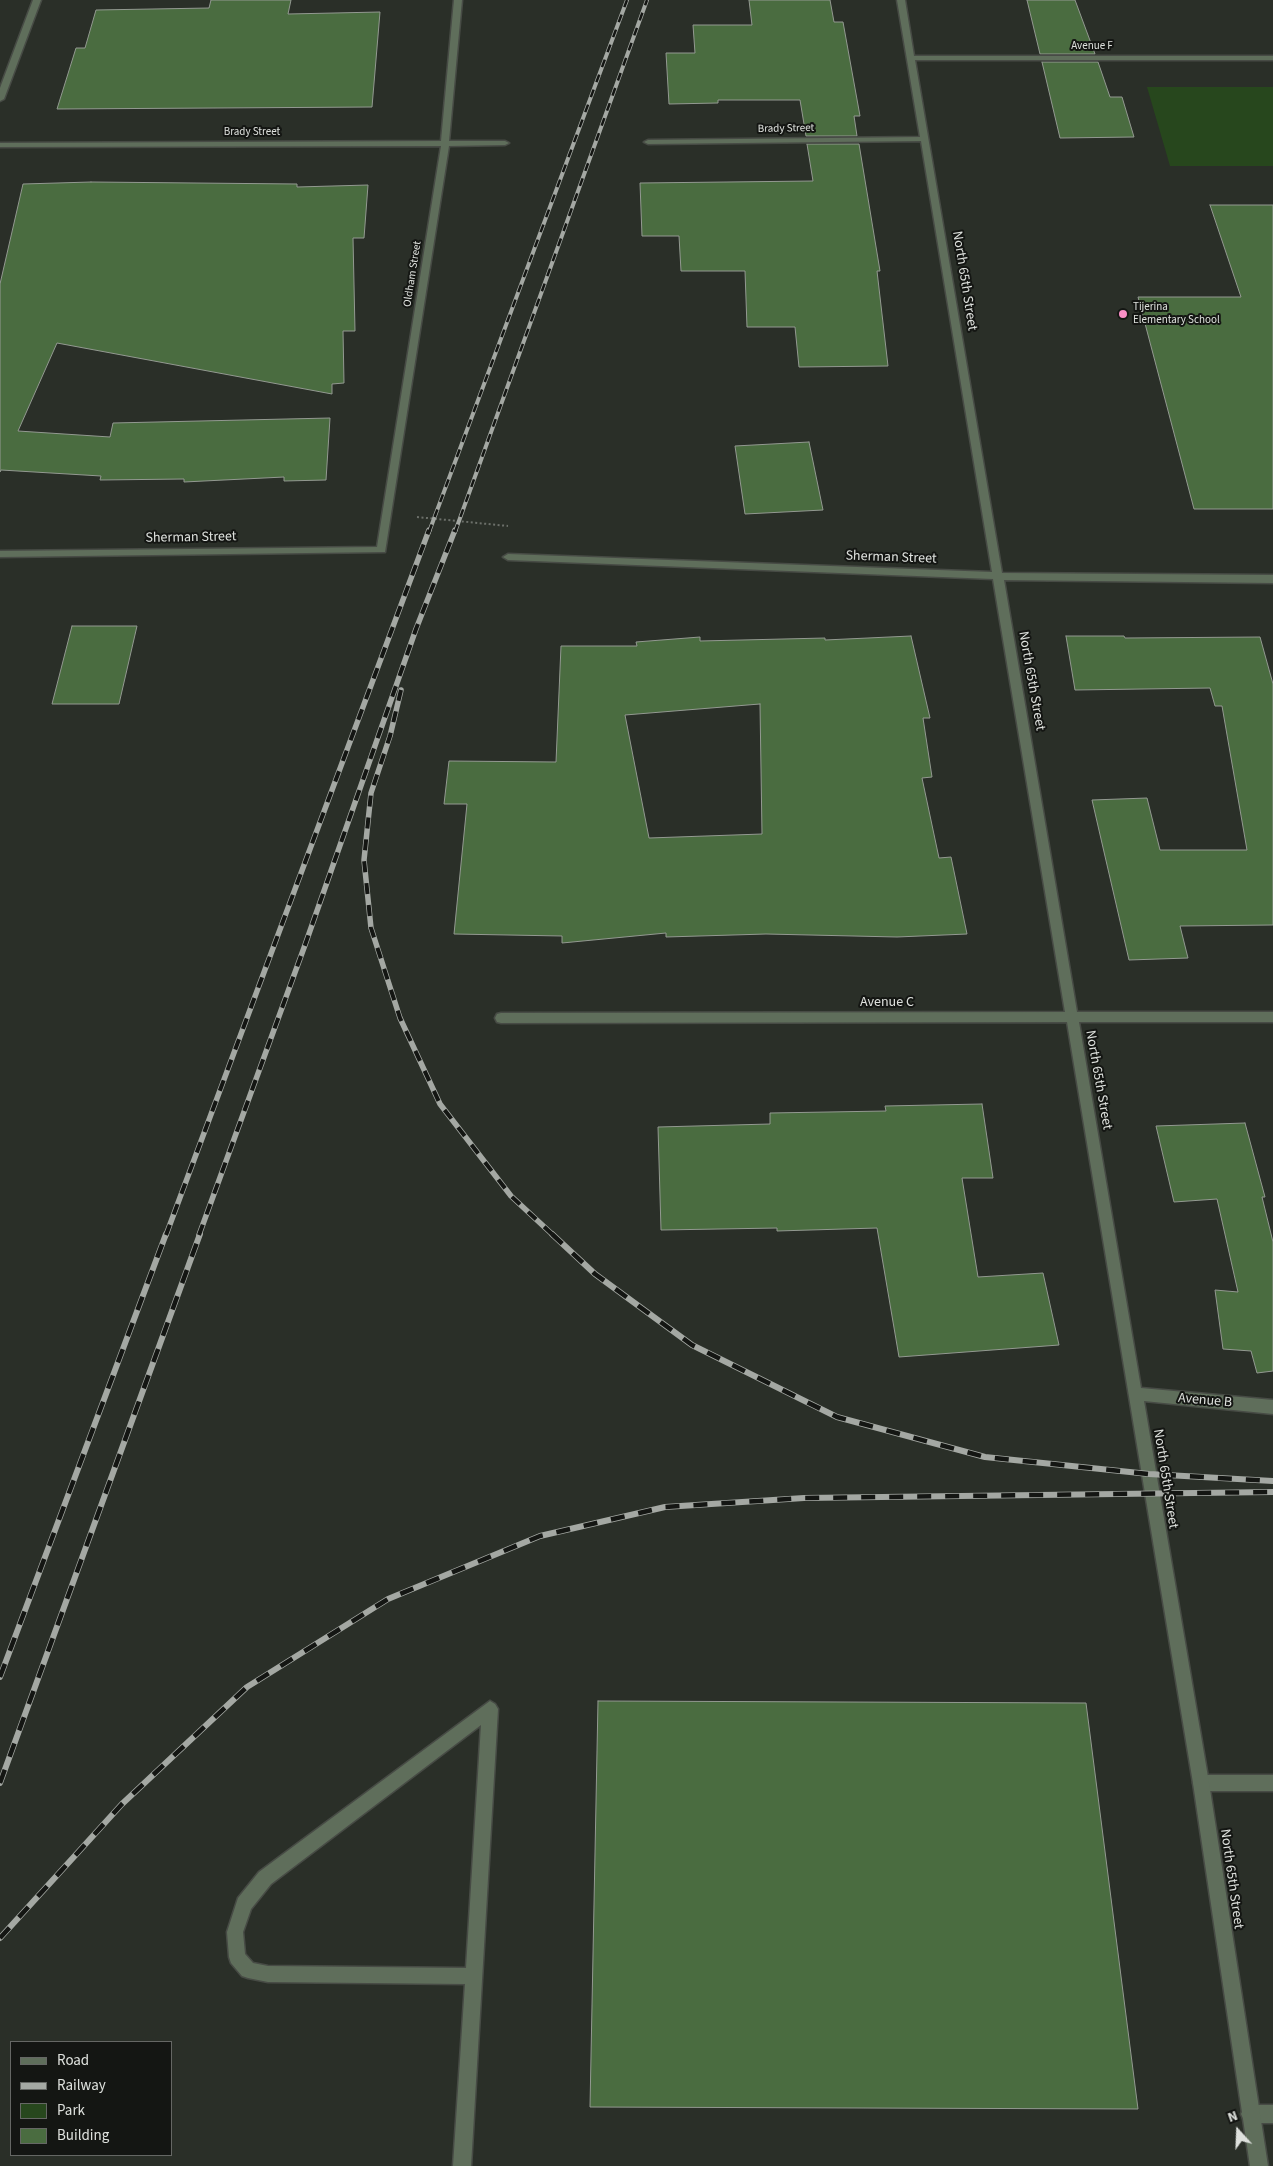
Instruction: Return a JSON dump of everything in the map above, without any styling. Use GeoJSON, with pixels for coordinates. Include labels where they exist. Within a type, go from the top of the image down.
{"type":"FeatureCollection","features":[{"type":"Feature","properties":{"kind":"street"},"geometry":{"type":"LineString","coordinates":[[0,99],[37,0]]}},
{"type":"Feature","properties":{"kind":"street","name":"Oldham Street"},"geometry":{"type":"LineString","coordinates":[[381,550],[445,144],[458,0]]}},
{"type":"Feature","properties":{"kind":"street","name":"North 65th Street"},"geometry":{"type":"LineString","coordinates":[[901,0],[1201,1783],[1258,2166]]}},
{"type":"Feature","properties":{"kind":"street","name":"Avenue F"},"geometry":{"type":"LineString","coordinates":[[910,58],[1273,58]]}},
{"type":"Feature","properties":{"kind":"street","name":"Brady Street"},"geometry":{"type":"LineString","coordinates":[[648,142],[924,139]]}},
{"type":"Feature","properties":{"kind":"street","name":"Brady Street"},"geometry":{"type":"LineString","coordinates":[[0,145],[505,143]]}},
{"type":"Feature","properties":{"kind":"street","name":"Sherman Street"},"geometry":{"type":"LineString","coordinates":[[0,554],[381,550]]}},
{"type":"Feature","properties":{"kind":"street","name":"Sherman Street"},"geometry":{"type":"LineString","coordinates":[[508,557],[998,576],[1273,579]]}},
{"type":"Feature","properties":{"kind":"street","name":"Avenue C"},"geometry":{"type":"LineString","coordinates":[[501,1018],[1273,1017]]}},
{"type":"Feature","properties":{"kind":"street","name":"Avenue B"},"geometry":{"type":"LineString","coordinates":[[1136,1394],[1273,1407]]}},
{"type":"Feature","properties":{"kind":"street"},"geometry":{"type":"LineString","coordinates":[[462,2166],[475,1966],[490,1709],[265,1878],[244,1904],[235,1932],[236,1957],[248,1970],[268,1974],[474,1976]]}},
{"type":"Feature","properties":{"kind":"street"},"geometry":{"type":"LineString","coordinates":[[1201,1783],[1273,1783]]}},
{"type":"Feature","properties":{"kind":"street"},"geometry":{"type":"LineString","coordinates":[[1250,2114],[1273,2114]]}},
{"type":"Feature","properties":{"kind":"path"},"geometry":{"type":"LineString","coordinates":[[387,515],[514,527]]}},
{"type":"Feature","properties":{"kind":"green space"},"geometry":{"type":"Polygon","coordinates":[[[1147,87],[1273,87],[1273,166],[1170,166],[1147,87]]]}},
{"type":"Feature","properties":{"kind":"building"},"geometry":{"type":"Polygon","coordinates":[[[211,0],[291,0],[288,14],[380,12],[372,107],[57,109],[76,48],[85,48],[96,10],[209,8],[211,0]]]}},
{"type":"Feature","properties":{"kind":"building"},"geometry":{"type":"Polygon","coordinates":[[[749,0],[830,0],[834,22],[843,22],[860,116],[854,116],[857,136],[806,136],[800,100],[718,100],[718,103],[669,104],[666,53],[695,53],[693,25],[752,25],[749,0]]]}},
{"type":"Feature","properties":{"kind":"building"},"geometry":{"type":"Polygon","coordinates":[[[1027,0],[1075,0],[1095,54],[1040,54],[1027,0]]]}},
{"type":"Feature","properties":{"kind":"building"},"geometry":{"type":"Polygon","coordinates":[[[1042,62],[1098,62],[1110,97],[1122,97],[1134,137],[1060,138],[1042,62]]]}},
{"type":"Feature","properties":{"kind":"building"},"geometry":{"type":"Polygon","coordinates":[[[807,144],[859,144],[880,271],[877,271],[888,366],[799,367],[795,327],[747,327],[745,271],[681,271],[679,236],[642,236],[640,183],[813,181],[807,144]]]}},
{"type":"Feature","properties":{"kind":"building"},"geometry":{"type":"Polygon","coordinates":[[[91,182],[297,184],[297,187],[368,185],[364,238],[353,238],[355,331],[343,331],[344,383],[332,384],[332,394],[57,343],[18,431],[110,437],[113,423],[330,418],[326,480],[284,481],[284,477],[184,482],[184,479],[100,480],[101,476],[1,470],[0,472],[0,284],[23,184],[91,182]]]}},
{"type":"Feature","properties":{"kind":"building"},"geometry":{"type":"Polygon","coordinates":[[[1210,205],[1273,205],[1273,509],[1194,509],[1138,297],[1241,297],[1210,205]]]}},
{"type":"Feature","properties":{"kind":"building"},"geometry":{"type":"Polygon","coordinates":[[[809,442],[823,510],[745,514],[735,446],[809,442]]]}},
{"type":"Feature","properties":{"kind":"building"},"geometry":{"type":"Polygon","coordinates":[[[72,626],[137,626],[119,704],[52,704],[72,626]]]}},
{"type":"Feature","properties":{"kind":"building"},"geometry":{"type":"Polygon","coordinates":[[[911,636],[930,718],[923,718],[932,777],[922,778],[939,858],[951,857],[967,934],[897,937],[766,934],[666,937],[666,933],[562,943],[562,936],[454,934],[467,804],[444,804],[449,761],[556,762],[561,646],[637,646],[636,642],[700,637],[700,641],[825,638],[825,640],[911,636]],[[760,704],[625,715],[649,838],[762,834],[760,704]]]}},
{"type":"Feature","properties":{"kind":"building"},"geometry":{"type":"Polygon","coordinates":[[[1066,636],[1124,636],[1125,638],[1260,637],[1273,684],[1273,925],[1180,926],[1188,958],[1129,960],[1092,800],[1147,798],[1160,850],[1247,850],[1222,706],[1215,706],[1210,688],[1075,690],[1066,636]]]}},
{"type":"Feature","properties":{"kind":"building"},"geometry":{"type":"Polygon","coordinates":[[[982,1104],[993,1178],[962,1178],[978,1277],[1043,1273],[1059,1345],[899,1357],[877,1228],[777,1231],[777,1228],[661,1230],[658,1127],[770,1124],[770,1113],[886,1111],[885,1106],[982,1104]]]}},
{"type":"Feature","properties":{"kind":"building"},"geometry":{"type":"Polygon","coordinates":[[[1245,1123],[1265,1197],[1262,1197],[1273,1242],[1273,1371],[1257,1373],[1251,1351],[1223,1349],[1215,1290],[1238,1292],[1217,1199],[1174,1202],[1156,1126],[1245,1123]]]}},
{"type":"Feature","properties":{"kind":"building"},"geometry":{"type":"Polygon","coordinates":[[[598,1701],[1086,1703],[1138,2109],[590,2107],[598,1701]]]}},
{"type":"Feature","properties":{"kind":"railway"},"geometry":{"type":"LineString","coordinates":[[429,532],[627,0]]}},
{"type":"Feature","properties":{"kind":"railway"},"geometry":{"type":"LineString","coordinates":[[455,532],[647,0]]}},
{"type":"Feature","properties":{"kind":"railway"},"geometry":{"type":"LineString","coordinates":[[166,1235],[429,530]]}},
{"type":"Feature","properties":{"kind":"railway"},"geometry":{"type":"LineString","coordinates":[[199,1235],[305,945],[416,629],[455,530]]}},
{"type":"Feature","properties":{"kind":"railway"},"geometry":{"type":"LineString","coordinates":[[401,690],[390,736],[371,793],[364,860],[371,928],[400,1018],[440,1104],[511,1196],[553,1235]]}},
{"type":"Feature","properties":{"kind":"railway"},"geometry":{"type":"LineString","coordinates":[[0,1677],[166,1234]]}},
{"type":"Feature","properties":{"kind":"railway"},"geometry":{"type":"LineString","coordinates":[[0,1783],[200,1234]]}},
{"type":"Feature","properties":{"kind":"railway"},"geometry":{"type":"LineString","coordinates":[[552,1234],[595,1274],[692,1345],[837,1417],[985,1457],[1149,1474],[1273,1481]]}},
{"type":"Feature","properties":{"kind":"railway"},"geometry":{"type":"LineString","coordinates":[[0,1938],[122,1804],[247,1687],[388,1599],[540,1536],[665,1507],[804,1498],[1273,1492]]}},
{"type":"Feature","properties":{"kind":"place","name":"Tijerina Elementary School"},"geometry":{"type":"Point","coordinates":[1123,314]}}]}
